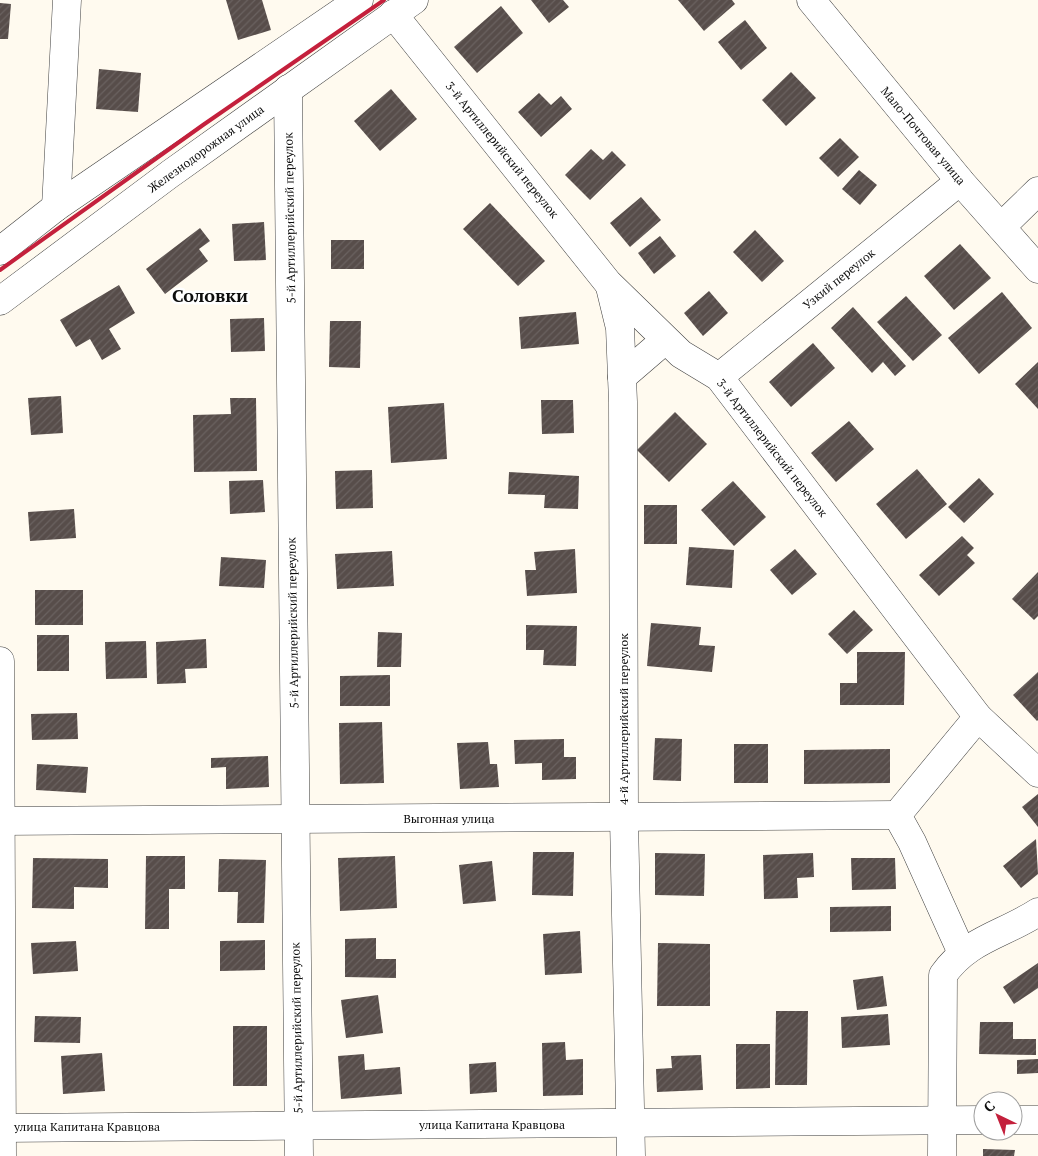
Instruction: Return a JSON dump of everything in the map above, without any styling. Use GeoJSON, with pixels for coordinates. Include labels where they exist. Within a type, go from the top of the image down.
{"type":"FeatureCollection","features":[{"type":"Feature","properties":{"kind":"street"},"geometry":{"type":"LineString","coordinates":[[56,208],[67,0]]}},
{"type":"Feature","properties":{"kind":"street"},"geometry":{"type":"LineString","coordinates":[[0,251],[56,208],[359,0]]}},
{"type":"Feature","properties":{"kind":"street","name":"Мало-Почтовая улица"},"geometry":{"type":"LineString","coordinates":[[811,0],[960,181],[1038,269]]}},
{"type":"Feature","properties":{"kind":"street","name":"Железнодорожная улица"},"geometry":{"type":"LineString","coordinates":[[0,301],[162,180],[404,7]]}},
{"type":"Feature","properties":{"kind":"street","name":"3-й Артиллерийский переулок"},"geometry":{"type":"LineString","coordinates":[[404,7],[608,283],[665,340],[692,362],[719,377],[978,717],[1038,773]]}},
{"type":"Feature","properties":{"kind":"street","name":"5-й Артиллерийский переулок"},"geometry":{"type":"LineString","coordinates":[[288,89],[299,1156]]}},
{"type":"Feature","properties":{"kind":"street","name":"Узкий переулок"},"geometry":{"type":"LineString","coordinates":[[719,377],[960,181]]}},
{"type":"Feature","properties":{"kind":"street"},"geometry":{"type":"LineString","coordinates":[[1001,227],[1038,191]]}},
{"type":"Feature","properties":{"kind":"street","name":"4-й Артиллерийский переулок"},"geometry":{"type":"LineString","coordinates":[[608,283],[620,328],[622,377],[624,818],[631,1156]]}},
{"type":"Feature","properties":{"kind":"street"},"geometry":{"type":"LineString","coordinates":[[622,377],[665,340]]}},
{"type":"Feature","properties":{"kind":"street"},"geometry":{"type":"LineString","coordinates":[[0,662],[2,1156]]}},
{"type":"Feature","properties":{"kind":"street"},"geometry":{"type":"LineString","coordinates":[[962,953],[912,842],[897,815],[978,717]]}},
{"type":"Feature","properties":{"kind":"street","name":"Выгонная улица"},"geometry":{"type":"LineString","coordinates":[[1,821],[897,815]]}},
{"type":"Feature","properties":{"kind":"street"},"geometry":{"type":"LineString","coordinates":[[942,1156],[942,975],[962,953],[979,941],[1038,912]]}},
{"type":"Feature","properties":{"kind":"street","name":"улица Капитана Кравцова"},"geometry":{"type":"LineString","coordinates":[[1,1128],[973,1120]]}},
{"type":"Feature","properties":{"kind":"street"},"geometry":{"type":"LineString","coordinates":[[1023,1120],[1038,1120]]}},
{"type":"Feature","properties":{"kind":"building"},"geometry":{"type":"Polygon","coordinates":[[[226,0],[262,0],[271,30],[238,40],[226,0]]]}},
{"type":"Feature","properties":{"kind":"building"},"geometry":{"type":"Polygon","coordinates":[[[531,0],[563,0],[569,7],[549,23],[531,0]]]}},
{"type":"Feature","properties":{"kind":"building"},"geometry":{"type":"Polygon","coordinates":[[[678,0],[732,0],[735,4],[704,31],[678,0]]]}},
{"type":"Feature","properties":{"kind":"building"},"geometry":{"type":"Polygon","coordinates":[[[0,3],[11,4],[8,39],[0,39],[0,3]]]}},
{"type":"Feature","properties":{"kind":"building"},"geometry":{"type":"Polygon","coordinates":[[[501,6],[523,33],[477,73],[454,47],[501,6]]]}},
{"type":"Feature","properties":{"kind":"building"},"geometry":{"type":"Polygon","coordinates":[[[745,20],[767,48],[741,70],[718,42],[745,20]]]}},
{"type":"Feature","properties":{"kind":"building"},"geometry":{"type":"Polygon","coordinates":[[[99,69],[141,73],[138,112],[96,109],[99,69]]]}},
{"type":"Feature","properties":{"kind":"building"},"geometry":{"type":"Polygon","coordinates":[[[791,72],[816,98],[786,126],[762,100],[791,72]]]}},
{"type":"Feature","properties":{"kind":"building"},"geometry":{"type":"Polygon","coordinates":[[[391,89],[417,119],[380,151],[354,121],[391,89]]]}},
{"type":"Feature","properties":{"kind":"building"},"geometry":{"type":"Polygon","coordinates":[[[539,93],[551,105],[561,96],[572,109],[541,137],[518,112],[539,93]]]}},
{"type":"Feature","properties":{"kind":"building"},"geometry":{"type":"Polygon","coordinates":[[[840,138],[859,157],[838,177],[819,158],[840,138]]]}},
{"type":"Feature","properties":{"kind":"building"},"geometry":{"type":"Polygon","coordinates":[[[591,149],[603,160],[612,151],[626,165],[590,200],[565,175],[591,149]]]}},
{"type":"Feature","properties":{"kind":"building"},"geometry":{"type":"Polygon","coordinates":[[[859,170],[877,185],[860,205],[842,189],[859,170]]]}},
{"type":"Feature","properties":{"kind":"building"},"geometry":{"type":"Polygon","coordinates":[[[641,197],[661,220],[630,247],[610,223],[641,197]]]}},
{"type":"Feature","properties":{"kind":"building"},"geometry":{"type":"Polygon","coordinates":[[[490,203],[545,261],[518,286],[463,229],[490,203]]]}},
{"type":"Feature","properties":{"kind":"building"},"geometry":{"type":"Polygon","coordinates":[[[264,222],[266,260],[234,261],[232,224],[264,222]]]}},
{"type":"Feature","properties":{"kind":"building"},"geometry":{"type":"Polygon","coordinates":[[[200,228],[210,241],[199,249],[208,261],[165,294],[146,269],[200,228]]]}},
{"type":"Feature","properties":{"kind":"building"},"geometry":{"type":"Polygon","coordinates":[[[755,230],[784,261],[762,282],[733,252],[755,230]]]}},
{"type":"Feature","properties":{"kind":"building"},"geometry":{"type":"Polygon","coordinates":[[[660,236],[676,256],[654,274],[638,253],[660,236]]]}},
{"type":"Feature","properties":{"kind":"building"},"geometry":{"type":"Polygon","coordinates":[[[331,240],[364,240],[364,269],[331,269],[331,240]]]}},
{"type":"Feature","properties":{"kind":"building"},"geometry":{"type":"Polygon","coordinates":[[[960,244],[991,278],[954,310],[924,276],[960,244]]]}},
{"type":"Feature","properties":{"kind":"building"},"geometry":{"type":"Polygon","coordinates":[[[119,285],[135,313],[109,329],[121,349],[102,360],[90,339],[76,347],[60,320],[119,285]]]}},
{"type":"Feature","properties":{"kind":"building"},"geometry":{"type":"Polygon","coordinates":[[[709,291],[728,313],[703,336],[684,313],[709,291]]]}},
{"type":"Feature","properties":{"kind":"building"},"geometry":{"type":"Polygon","coordinates":[[[1002,292],[1032,328],[979,374],[948,338],[1002,292]]]}},
{"type":"Feature","properties":{"kind":"building"},"geometry":{"type":"Polygon","coordinates":[[[906,296],[942,335],[913,361],[877,322],[906,296]]]}},
{"type":"Feature","properties":{"kind":"building"},"geometry":{"type":"Polygon","coordinates":[[[853,307],[906,366],[895,376],[883,362],[872,373],[831,328],[853,307]]]}},
{"type":"Feature","properties":{"kind":"building"},"geometry":{"type":"Polygon","coordinates":[[[576,312],[579,344],[521,349],[519,317],[576,312]]]}},
{"type":"Feature","properties":{"kind":"building"},"geometry":{"type":"Polygon","coordinates":[[[264,318],[265,351],[231,352],[230,319],[264,318]]]}},
{"type":"Feature","properties":{"kind":"building"},"geometry":{"type":"Polygon","coordinates":[[[330,321],[361,321],[360,368],[329,367],[330,321]]]}},
{"type":"Feature","properties":{"kind":"building"},"geometry":{"type":"Polygon","coordinates":[[[813,343],[835,368],[791,407],[769,382],[813,343]]]}},
{"type":"Feature","properties":{"kind":"building"},"geometry":{"type":"Polygon","coordinates":[[[1038,362],[1038,409],[1015,384],[1038,362]]]}},
{"type":"Feature","properties":{"kind":"building"},"geometry":{"type":"Polygon","coordinates":[[[61,396],[63,433],[31,435],[28,398],[61,396]]]}},
{"type":"Feature","properties":{"kind":"building"},"geometry":{"type":"Polygon","coordinates":[[[230,398],[256,398],[257,471],[194,472],[193,415],[231,414],[230,398]]]}},
{"type":"Feature","properties":{"kind":"building"},"geometry":{"type":"Polygon","coordinates":[[[541,400],[573,400],[574,433],[542,434],[541,400]]]}},
{"type":"Feature","properties":{"kind":"building"},"geometry":{"type":"Polygon","coordinates":[[[444,403],[447,459],[391,463],[388,407],[444,403]]]}},
{"type":"Feature","properties":{"kind":"building"},"geometry":{"type":"Polygon","coordinates":[[[675,412],[707,444],[669,482],[637,450],[675,412]]]}},
{"type":"Feature","properties":{"kind":"building"},"geometry":{"type":"Polygon","coordinates":[[[849,421],[874,449],[836,482],[811,453],[849,421]]]}},
{"type":"Feature","properties":{"kind":"building"},"geometry":{"type":"Polygon","coordinates":[[[917,469],[947,504],[906,539],[876,504],[917,469]]]}},
{"type":"Feature","properties":{"kind":"building"},"geometry":{"type":"Polygon","coordinates":[[[372,470],[373,508],[336,509],[335,471],[372,470]]]}},
{"type":"Feature","properties":{"kind":"building"},"geometry":{"type":"Polygon","coordinates":[[[509,472],[579,476],[578,509],[544,508],[545,495],[508,494],[509,472]]]}},
{"type":"Feature","properties":{"kind":"building"},"geometry":{"type":"Polygon","coordinates":[[[979,478],[994,494],[964,523],[948,507],[979,478]]]}},
{"type":"Feature","properties":{"kind":"building"},"geometry":{"type":"Polygon","coordinates":[[[263,480],[265,512],[230,514],[229,481],[263,480]]]}},
{"type":"Feature","properties":{"kind":"building"},"geometry":{"type":"Polygon","coordinates":[[[733,481],[766,517],[734,546],[701,510],[733,481]]]}},
{"type":"Feature","properties":{"kind":"building"},"geometry":{"type":"Polygon","coordinates":[[[644,505],[677,505],[677,544],[644,544],[644,505]]]}},
{"type":"Feature","properties":{"kind":"building"},"geometry":{"type":"Polygon","coordinates":[[[74,509],[76,538],[30,541],[28,512],[74,509]]]}},
{"type":"Feature","properties":{"kind":"building"},"geometry":{"type":"Polygon","coordinates":[[[962,536],[974,548],[967,555],[975,563],[939,596],[919,575],[962,536]]]}},
{"type":"Feature","properties":{"kind":"building"},"geometry":{"type":"Polygon","coordinates":[[[689,547],[734,550],[732,588],[686,585],[689,547]]]}},
{"type":"Feature","properties":{"kind":"building"},"geometry":{"type":"Polygon","coordinates":[[[575,549],[577,593],[527,596],[525,570],[536,570],[534,552],[575,549]]]}},
{"type":"Feature","properties":{"kind":"building"},"geometry":{"type":"Polygon","coordinates":[[[795,549],[817,574],[792,595],[770,570],[795,549]]]}},
{"type":"Feature","properties":{"kind":"building"},"geometry":{"type":"Polygon","coordinates":[[[392,551],[394,586],[337,589],[335,554],[392,551]]]}},
{"type":"Feature","properties":{"kind":"building"},"geometry":{"type":"Polygon","coordinates":[[[221,557],[266,560],[264,588],[219,586],[221,557]]]}},
{"type":"Feature","properties":{"kind":"building"},"geometry":{"type":"Polygon","coordinates":[[[1038,572],[1038,616],[1034,620],[1012,599],[1038,572]]]}},
{"type":"Feature","properties":{"kind":"building"},"geometry":{"type":"Polygon","coordinates":[[[35,590],[83,590],[83,625],[35,625],[35,590]]]}},
{"type":"Feature","properties":{"kind":"building"},"geometry":{"type":"Polygon","coordinates":[[[854,610],[873,630],[847,654],[828,634],[854,610]]]}},
{"type":"Feature","properties":{"kind":"building"},"geometry":{"type":"Polygon","coordinates":[[[651,623],[701,627],[699,645],[715,646],[712,672],[647,666],[651,623]]]}},
{"type":"Feature","properties":{"kind":"building"},"geometry":{"type":"Polygon","coordinates":[[[526,625],[577,626],[576,666],[543,665],[544,650],[526,650],[526,625]]]}},
{"type":"Feature","properties":{"kind":"building"},"geometry":{"type":"Polygon","coordinates":[[[378,632],[402,633],[401,667],[377,667],[378,632]]]}},
{"type":"Feature","properties":{"kind":"building"},"geometry":{"type":"Polygon","coordinates":[[[37,635],[69,635],[69,671],[37,671],[37,635]]]}},
{"type":"Feature","properties":{"kind":"building"},"geometry":{"type":"Polygon","coordinates":[[[206,639],[207,668],[185,669],[186,683],[157,684],[156,642],[206,639]]]}},
{"type":"Feature","properties":{"kind":"building"},"geometry":{"type":"Polygon","coordinates":[[[146,641],[147,678],[106,679],[105,642],[146,641]]]}},
{"type":"Feature","properties":{"kind":"building"},"geometry":{"type":"Polygon","coordinates":[[[857,652],[905,652],[904,705],[840,705],[840,683],[857,683],[857,652]]]}},
{"type":"Feature","properties":{"kind":"building"},"geometry":{"type":"Polygon","coordinates":[[[1038,672],[1038,720],[1037,721],[1013,695],[1038,672]]]}},
{"type":"Feature","properties":{"kind":"building"},"geometry":{"type":"Polygon","coordinates":[[[390,675],[390,706],[340,706],[340,676],[390,675]]]}},
{"type":"Feature","properties":{"kind":"building"},"geometry":{"type":"Polygon","coordinates":[[[77,713],[78,739],[32,740],[31,714],[77,713]]]}},
{"type":"Feature","properties":{"kind":"building"},"geometry":{"type":"Polygon","coordinates":[[[382,722],[384,783],[340,784],[339,723],[382,722]]]}},
{"type":"Feature","properties":{"kind":"building"},"geometry":{"type":"Polygon","coordinates":[[[655,738],[682,739],[681,781],[653,780],[655,738]]]}},
{"type":"Feature","properties":{"kind":"building"},"geometry":{"type":"Polygon","coordinates":[[[564,739],[564,757],[576,757],[576,779],[542,780],[542,763],[515,764],[514,740],[564,739]]]}},
{"type":"Feature","properties":{"kind":"building"},"geometry":{"type":"Polygon","coordinates":[[[488,742],[490,764],[497,764],[499,787],[460,789],[457,743],[488,742]]]}},
{"type":"Feature","properties":{"kind":"building"},"geometry":{"type":"Polygon","coordinates":[[[734,744],[768,744],[768,783],[734,783],[734,744]]]}},
{"type":"Feature","properties":{"kind":"building"},"geometry":{"type":"Polygon","coordinates":[[[890,749],[890,783],[804,784],[804,750],[890,749]]]}},
{"type":"Feature","properties":{"kind":"building"},"geometry":{"type":"Polygon","coordinates":[[[268,756],[269,787],[226,789],[226,767],[211,768],[211,758],[268,756]]]}},
{"type":"Feature","properties":{"kind":"building"},"geometry":{"type":"Polygon","coordinates":[[[37,764],[88,767],[86,793],[36,790],[37,764]]]}},
{"type":"Feature","properties":{"kind":"building"},"geometry":{"type":"Polygon","coordinates":[[[1038,794],[1038,827],[1022,807],[1038,794]]]}},
{"type":"Feature","properties":{"kind":"building"},"geometry":{"type":"Polygon","coordinates":[[[1036,839],[1038,874],[1021,888],[1003,866],[1036,839]]]}},
{"type":"Feature","properties":{"kind":"building"},"geometry":{"type":"Polygon","coordinates":[[[533,852],[574,852],[573,896],[532,895],[533,852]]]}},
{"type":"Feature","properties":{"kind":"building"},"geometry":{"type":"Polygon","coordinates":[[[655,853],[705,854],[704,896],[655,895],[655,853]]]}},
{"type":"Feature","properties":{"kind":"building"},"geometry":{"type":"Polygon","coordinates":[[[813,853],[814,877],[797,878],[798,898],[764,899],[763,855],[813,853]]]}},
{"type":"Feature","properties":{"kind":"building"},"geometry":{"type":"Polygon","coordinates":[[[146,856],[185,856],[185,889],[169,889],[169,929],[145,929],[146,856]]]}},
{"type":"Feature","properties":{"kind":"building"},"geometry":{"type":"Polygon","coordinates":[[[395,856],[397,908],[340,911],[338,858],[395,856]]]}},
{"type":"Feature","properties":{"kind":"building"},"geometry":{"type":"Polygon","coordinates":[[[33,858],[108,859],[108,888],[74,887],[74,909],[32,908],[33,858]]]}},
{"type":"Feature","properties":{"kind":"building"},"geometry":{"type":"Polygon","coordinates":[[[851,858],[895,858],[896,889],[852,890],[851,858]]]}},
{"type":"Feature","properties":{"kind":"building"},"geometry":{"type":"Polygon","coordinates":[[[219,859],[266,860],[264,923],[237,923],[238,892],[218,892],[219,859]]]}},
{"type":"Feature","properties":{"kind":"building"},"geometry":{"type":"Polygon","coordinates":[[[492,861],[496,901],[463,904],[459,865],[492,861]]]}},
{"type":"Feature","properties":{"kind":"building"},"geometry":{"type":"Polygon","coordinates":[[[891,906],[891,931],[830,932],[830,907],[891,906]]]}},
{"type":"Feature","properties":{"kind":"building"},"geometry":{"type":"Polygon","coordinates":[[[580,931],[582,973],[545,975],[543,934],[580,931]]]}},
{"type":"Feature","properties":{"kind":"building"},"geometry":{"type":"Polygon","coordinates":[[[376,938],[376,959],[396,959],[396,978],[345,977],[345,939],[376,938]]]}},
{"type":"Feature","properties":{"kind":"building"},"geometry":{"type":"Polygon","coordinates":[[[265,940],[265,970],[220,971],[220,941],[265,940]]]}},
{"type":"Feature","properties":{"kind":"building"},"geometry":{"type":"Polygon","coordinates":[[[76,941],[78,971],[33,974],[31,943],[76,941]]]}},
{"type":"Feature","properties":{"kind":"building"},"geometry":{"type":"Polygon","coordinates":[[[658,943],[710,944],[710,1006],[657,1006],[658,943]]]}},
{"type":"Feature","properties":{"kind":"building"},"geometry":{"type":"Polygon","coordinates":[[[1038,963],[1038,988],[1014,1004],[1003,987],[1038,963]]]}},
{"type":"Feature","properties":{"kind":"building"},"geometry":{"type":"Polygon","coordinates":[[[883,976],[887,1006],[857,1010],[853,980],[883,976]]]}},
{"type":"Feature","properties":{"kind":"building"},"geometry":{"type":"Polygon","coordinates":[[[378,995],[383,1033],[346,1038],[341,1000],[378,995]]]}},
{"type":"Feature","properties":{"kind":"building"},"geometry":{"type":"Polygon","coordinates":[[[776,1011],[808,1011],[807,1085],[775,1085],[776,1011]]]}},
{"type":"Feature","properties":{"kind":"building"},"geometry":{"type":"Polygon","coordinates":[[[888,1014],[890,1045],[842,1048],[841,1017],[888,1014]]]}},
{"type":"Feature","properties":{"kind":"building"},"geometry":{"type":"Polygon","coordinates":[[[35,1016],[81,1017],[80,1043],[34,1042],[35,1016]]]}},
{"type":"Feature","properties":{"kind":"building"},"geometry":{"type":"Polygon","coordinates":[[[980,1022],[1013,1022],[1013,1039],[1036,1039],[1036,1055],[979,1054],[980,1022]]]}},
{"type":"Feature","properties":{"kind":"building"},"geometry":{"type":"Polygon","coordinates":[[[233,1026],[267,1026],[267,1086],[233,1086],[233,1026]]]}},
{"type":"Feature","properties":{"kind":"building"},"geometry":{"type":"Polygon","coordinates":[[[565,1042],[566,1060],[583,1059],[583,1095],[543,1096],[542,1043],[565,1042]]]}},
{"type":"Feature","properties":{"kind":"building"},"geometry":{"type":"Polygon","coordinates":[[[736,1044],[770,1044],[770,1088],[736,1089],[736,1044]]]}},
{"type":"Feature","properties":{"kind":"building"},"geometry":{"type":"Polygon","coordinates":[[[102,1053],[105,1091],[63,1094],[61,1056],[102,1053]]]}},
{"type":"Feature","properties":{"kind":"building"},"geometry":{"type":"Polygon","coordinates":[[[364,1054],[365,1070],[400,1067],[402,1094],[341,1099],[338,1056],[364,1054]]]}},
{"type":"Feature","properties":{"kind":"building"},"geometry":{"type":"Polygon","coordinates":[[[701,1055],[703,1090],[657,1092],[656,1069],[672,1068],[671,1056],[701,1055]]]}},
{"type":"Feature","properties":{"kind":"building"},"geometry":{"type":"Polygon","coordinates":[[[1038,1059],[1038,1073],[1017,1074],[1017,1060],[1038,1059]]]}},
{"type":"Feature","properties":{"kind":"building"},"geometry":{"type":"Polygon","coordinates":[[[496,1062],[497,1092],[470,1094],[469,1064],[496,1062]]]}},
{"type":"Feature","properties":{"kind":"building"},"geometry":{"type":"Polygon","coordinates":[[[983,1149],[1015,1150],[1014,1156],[983,1156],[983,1149]]]}},
{"type":"Feature","properties":{"kind":"railway"},"geometry":{"type":"LineString","coordinates":[[0,270],[203,125],[384,0]]}},
{"type":"Feature","properties":{"kind":"district","name":"Соловки"},"geometry":{"type":"Point","coordinates":[210,296]}}]}
